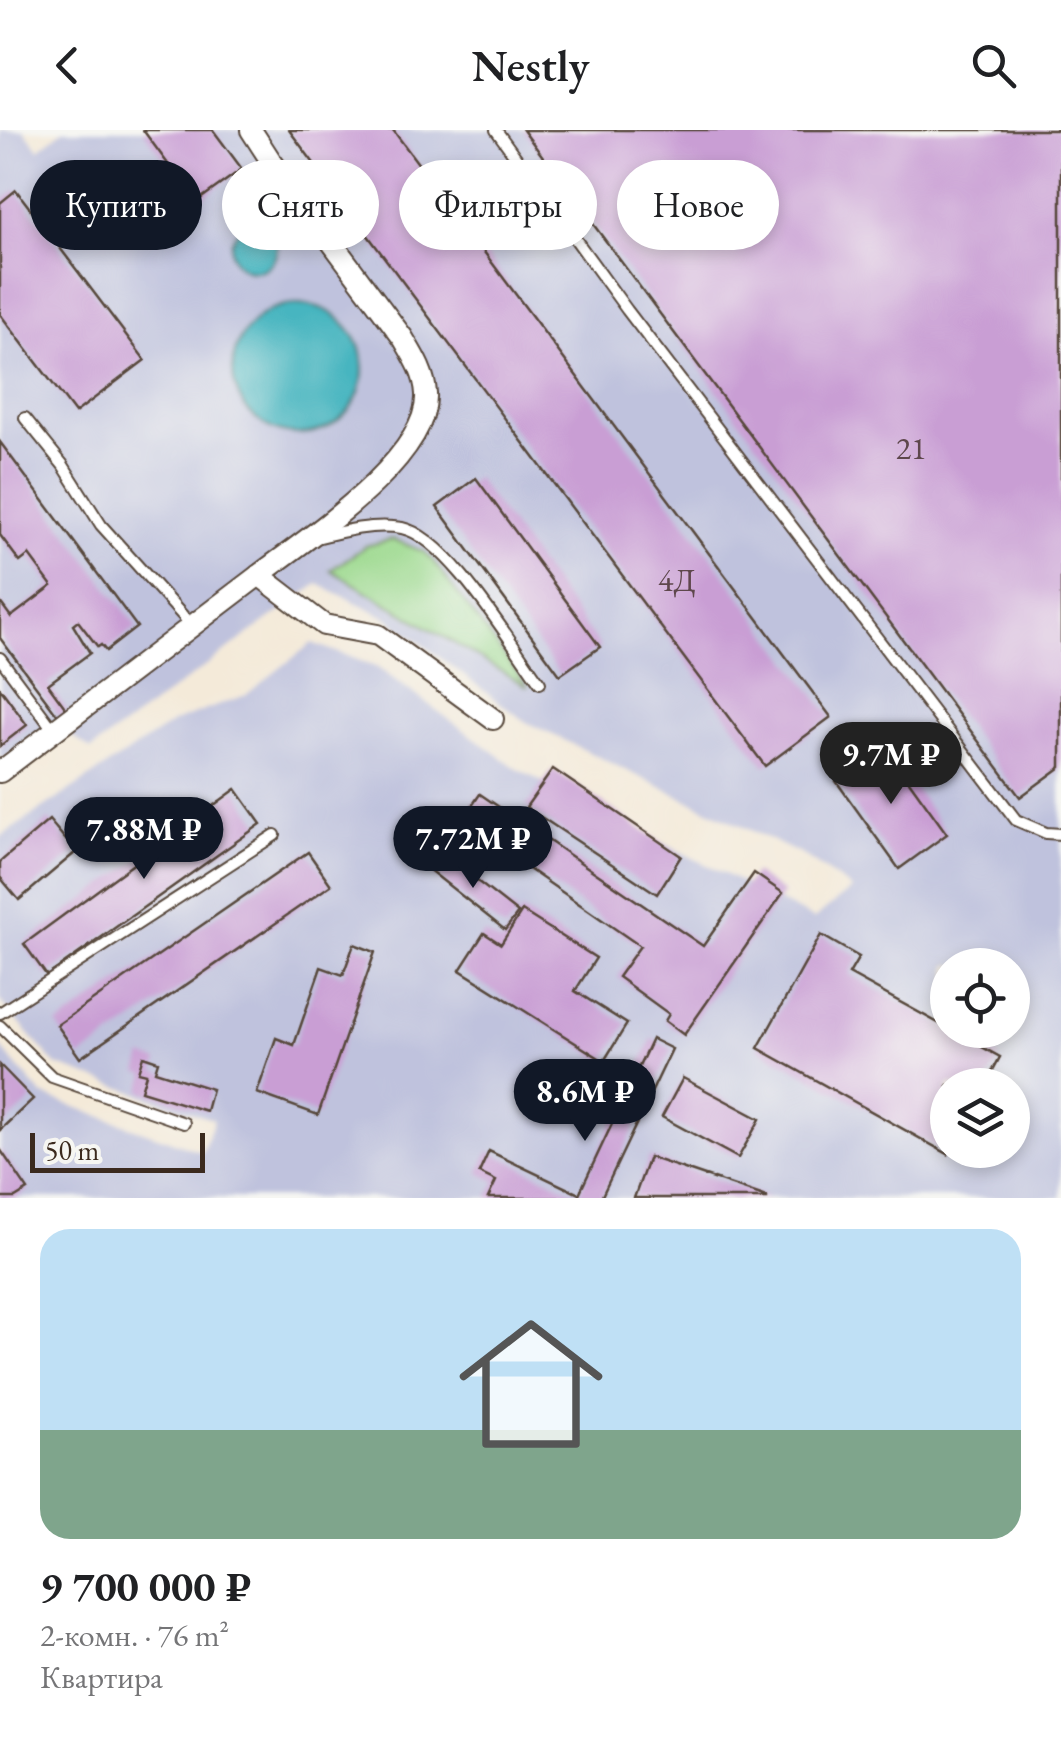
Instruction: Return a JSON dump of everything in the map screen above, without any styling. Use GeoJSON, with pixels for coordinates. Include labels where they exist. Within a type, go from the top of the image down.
{"type":"FeatureCollection","features":[{"type":"Feature","properties":{"kind":"street"},"geometry":{"type":"LineString","coordinates":[[0,772],[376,482],[416,432],[425,413],[420,368],[403,338],[251,130]]}},
{"type":"Feature","properties":{"kind":"street"},"geometry":{"type":"LineString","coordinates":[[259,575],[324,625],[378,635],[493,719]]}},
{"type":"Feature","properties":{"kind":"lane"},"geometry":{"type":"LineString","coordinates":[[496,130],[627,310],[1016,820],[1061,834]]}},
{"type":"Feature","properties":{"kind":"lane"},"geometry":{"type":"LineString","coordinates":[[25,418],[63,466],[101,525],[192,626]]}},
{"type":"Feature","properties":{"kind":"lane"},"geometry":{"type":"LineString","coordinates":[[299,544],[349,530],[377,528],[404,528],[426,537],[448,556],[540,684]]}},
{"type":"Feature","properties":{"kind":"lane"},"geometry":{"type":"LineString","coordinates":[[0,658],[55,732]]}},
{"type":"Feature","properties":{"kind":"lane"},"geometry":{"type":"LineString","coordinates":[[0,1013],[276,835]]}},
{"type":"Feature","properties":{"kind":"lane"},"geometry":{"type":"LineString","coordinates":[[0,1026],[52,1077],[184,1123]]}},
{"type":"Feature","properties":{"kind":"shaded area"},"geometry":{"type":"Polygon","coordinates":[[[0,130],[24,130],[39,149],[63,130],[1061,130],[1061,1198],[0,1198],[0,1046],[42,1095],[202,1152],[214,1120],[56,1065],[0,1001],[0,837],[174,722],[246,695],[312,643],[377,667],[519,770],[814,919],[852,889],[802,855],[526,722],[386,617],[318,584],[91,750],[57,725],[0,761],[0,130]]]}},
{"type":"Feature","properties":{"kind":"green space"},"geometry":{"type":"Polygon","coordinates":[[[393,539],[424,552],[433,561],[528,687],[331,570],[366,546],[393,539]]]}},
{"type":"Feature","properties":{"kind":"water"},"geometry":{"type":"Polygon","coordinates":[[[231,250],[277,250],[270,264],[254,271],[245,269],[231,250]]]}},
{"type":"Feature","properties":{"kind":"water"},"geometry":{"type":"Polygon","coordinates":[[[298,304],[323,309],[344,323],[358,344],[363,369],[358,394],[344,415],[323,429],[298,434],[273,429],[252,415],[238,394],[233,369],[238,344],[252,323],[273,309],[298,304]]]}},
{"type":"Feature","properties":{"kind":"building"},"geometry":{"type":"Polygon","coordinates":[[[143,130],[213,130],[235,160],[222,160],[222,183],[202,198],[202,160],[165,160],[143,130]]]}},
{"type":"Feature","properties":{"kind":"building"},"geometry":{"type":"Polygon","coordinates":[[[289,130],[393,130],[415,160],[399,160],[399,250],[483,250],[831,717],[765,766],[379,250],[379,160],[311,160],[289,130]]]}},
{"type":"Feature","properties":{"kind":"building"},"geometry":{"type":"Polygon","coordinates":[[[523,130],[1061,130],[1061,767],[1020,797],[597,229],[597,160],[545,160],[523,130]]]}},
{"type":"Feature","properties":{"kind":"building"},"geometry":{"type":"Polygon","coordinates":[[[16,190],[30,208],[30,250],[62,250],[145,360],[75,413],[0,314],[0,203],[16,190]]]}},
{"type":"Feature","properties":{"kind":"building"},"geometry":{"type":"Polygon","coordinates":[[[0,442],[137,627],[106,651],[101,645],[98,647],[78,621],[73,625],[90,653],[48,684],[67,710],[59,717],[0,638],[0,602],[11,617],[52,586],[29,555],[20,562],[0,535],[0,442]]]}},
{"type":"Feature","properties":{"kind":"building"},"geometry":{"type":"Polygon","coordinates":[[[476,478],[600,647],[560,675],[437,507],[476,478]]]}},
{"type":"Feature","properties":{"kind":"building"},"geometry":{"type":"Polygon","coordinates":[[[0,688],[27,725],[0,746],[0,688]]]}},
{"type":"Feature","properties":{"kind":"building"},"geometry":{"type":"Polygon","coordinates":[[[884,746],[947,834],[899,869],[836,781],[884,746]]]}},
{"type":"Feature","properties":{"kind":"building"},"geometry":{"type":"Polygon","coordinates":[[[553,769],[681,856],[657,894],[526,807],[553,769]]]}},
{"type":"Feature","properties":{"kind":"building"},"geometry":{"type":"Polygon","coordinates":[[[236,789],[261,824],[47,976],[24,944],[236,789]]]}},
{"type":"Feature","properties":{"kind":"building"},"geometry":{"type":"Polygon","coordinates":[[[480,794],[703,946],[754,873],[783,893],[684,1035],[665,1021],[669,1014],[618,977],[640,946],[461,822],[480,794]]]}},
{"type":"Feature","properties":{"kind":"building"},"geometry":{"type":"Polygon","coordinates":[[[49,820],[76,852],[19,900],[0,877],[0,862],[49,820]]]}},
{"type":"Feature","properties":{"kind":"building"},"geometry":{"type":"Polygon","coordinates":[[[308,852],[331,885],[80,1058],[57,1025],[308,852]]]}},
{"type":"Feature","properties":{"kind":"building"},"geometry":{"type":"Polygon","coordinates":[[[440,852],[518,913],[505,930],[428,869],[440,852]]]}},
{"type":"Feature","properties":{"kind":"building"},"geometry":{"type":"Polygon","coordinates":[[[522,911],[596,958],[575,991],[627,1024],[604,1061],[460,970],[484,933],[501,944],[522,911]]]}},
{"type":"Feature","properties":{"kind":"building"},"geometry":{"type":"Polygon","coordinates":[[[821,935],[859,957],[849,974],[930,1019],[930,1048],[984,1048],[1000,1057],[994,1068],[930,1068],[930,1144],[758,1048],[821,935]]]}},
{"type":"Feature","properties":{"kind":"building"},"geometry":{"type":"Polygon","coordinates":[[[354,944],[375,952],[318,1115],[257,1093],[276,1038],[294,1045],[321,967],[343,975],[354,944]]]}},
{"type":"Feature","properties":{"kind":"building"},"geometry":{"type":"Polygon","coordinates":[[[652,1039],[672,1049],[601,1198],[488,1198],[496,1181],[479,1173],[489,1151],[579,1194],[652,1039]]]}},
{"type":"Feature","properties":{"kind":"building"},"geometry":{"type":"Polygon","coordinates":[[[143,1056],[158,1061],[155,1071],[212,1089],[206,1111],[141,1091],[146,1074],[138,1072],[143,1056]]]}},
{"type":"Feature","properties":{"kind":"building"},"geometry":{"type":"Polygon","coordinates":[[[0,1065],[33,1099],[0,1130],[0,1065]]]}},
{"type":"Feature","properties":{"kind":"building"},"geometry":{"type":"Polygon","coordinates":[[[683,1078],[760,1119],[738,1158],[662,1117],[683,1078]]]}},
{"type":"Feature","properties":{"kind":"building"},"geometry":{"type":"Polygon","coordinates":[[[0,1149],[28,1190],[15,1198],[0,1198],[0,1149]]]}},
{"type":"Feature","properties":{"kind":"building"},"geometry":{"type":"Polygon","coordinates":[[[649,1157],[767,1197],[767,1198],[634,1198],[649,1157]]]}}]}
